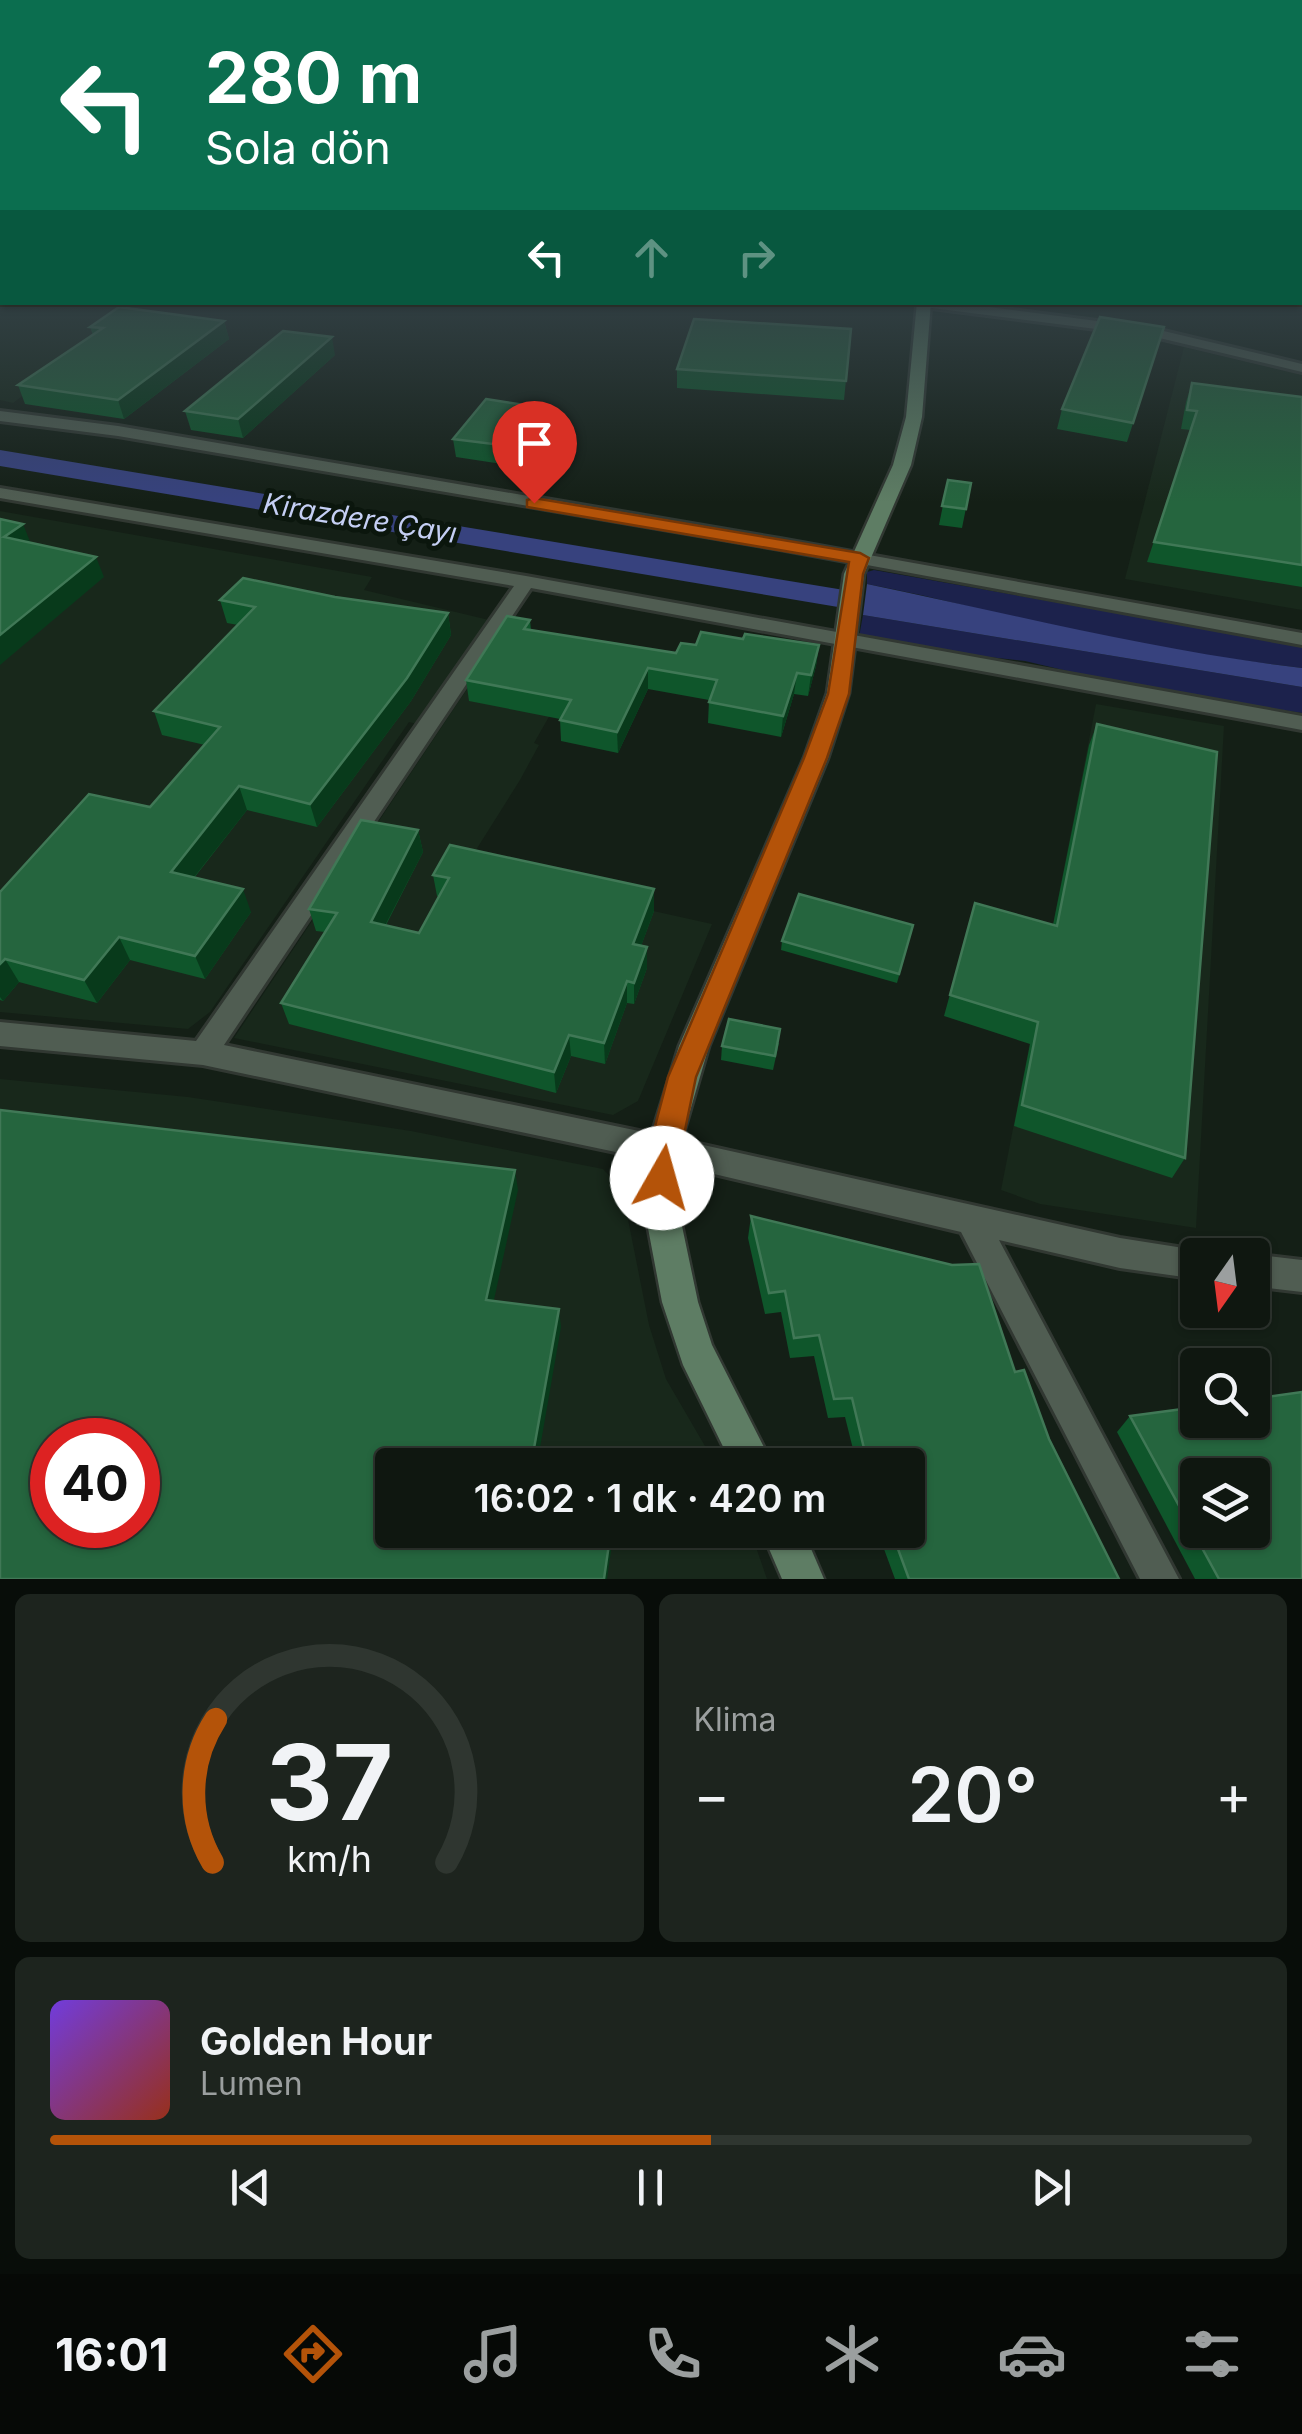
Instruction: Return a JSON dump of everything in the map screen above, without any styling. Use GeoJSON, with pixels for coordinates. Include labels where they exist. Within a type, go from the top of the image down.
{"type":"FeatureCollection","features":[{"type":"Feature","properties":{"kind":"street"},"geometry":{"type":"LineString","coordinates":[[744,1448],[696,1352],[680,1302],[661,1207],[664,1149],[694,1046],[830,717],[846,642],[854,574],[902,465],[914,418],[920,355]]}},
{"type":"Feature","properties":{"kind":"street"},"geometry":{"type":"LineString","coordinates":[[1246,355],[1302,368]]}},
{"type":"Feature","properties":{"kind":"street"},"geometry":{"type":"LineString","coordinates":[[0,416],[136,434],[860,558],[1302,639]]}},
{"type":"Feature","properties":{"kind":"street"},"geometry":{"type":"LineString","coordinates":[[0,493],[526,582],[1302,723]]}},
{"type":"Feature","properties":{"kind":"street"},"geometry":{"type":"LineString","coordinates":[[203,1053],[526,582]]}},
{"type":"Feature","properties":{"kind":"street"},"geometry":{"type":"LineString","coordinates":[[0,1034],[203,1053],[664,1149],[1120,1253],[1180,1261]]}},
{"type":"Feature","properties":{"kind":"street"},"geometry":{"type":"LineString","coordinates":[[971,1219],[1160,1579]]}},
{"type":"Feature","properties":{"kind":"street"},"geometry":{"type":"LineString","coordinates":[[1270,1272],[1302,1276]]}},
{"type":"Feature","properties":{"kind":"street"},"geometry":{"type":"LineString","coordinates":[[790,1548],[803,1579]]}},
{"type":"Feature","properties":{"kind":"shaded area"},"geometry":{"type":"Polygon","coordinates":[[[0,355],[77,355],[13,403],[0,400],[0,355]]]}},
{"type":"Feature","properties":{"kind":"shaded area"},"geometry":{"type":"Polygon","coordinates":[[[1182,355],[1216,355],[1302,375],[1302,610],[1125,579],[1182,355]]]}},
{"type":"Feature","properties":{"kind":"shaded area"},"geometry":{"type":"Polygon","coordinates":[[[0,511],[372,577],[364,590],[489,620],[417,724],[409,722],[210,1012],[188,1029],[0,1012],[0,511]]]}},
{"type":"Feature","properties":{"kind":"shaded area"},"geometry":{"type":"Polygon","coordinates":[[[874,570],[1302,646],[1302,668],[1181,652],[1060,629],[867,584],[867,572],[874,570]]]}},
{"type":"Feature","properties":{"kind":"shaded area"},"geometry":{"type":"Polygon","coordinates":[[[867,584],[1138,642],[1302,668],[1302,687],[863,615],[867,584]]]}},
{"type":"Feature","properties":{"kind":"shaded area"},"geometry":{"type":"Polygon","coordinates":[[[863,615],[1302,687],[1302,713],[1127,685],[1025,661],[859,637],[863,615]]]}},
{"type":"Feature","properties":{"kind":"shaded area"},"geometry":{"type":"Polygon","coordinates":[[[503,635],[591,643],[534,743],[539,745],[520,780],[464,869],[712,924],[638,1101],[613,1115],[234,1038],[503,635]]]}},
{"type":"Feature","properties":{"kind":"shaded area"},"geometry":{"type":"Polygon","coordinates":[[[1096,704],[1224,726],[1196,1228],[1040,1204],[1001,1190],[1096,704]]]}},
{"type":"Feature","properties":{"kind":"shaded area"},"geometry":{"type":"Polygon","coordinates":[[[0,1079],[188,1097],[411,1131],[603,1169],[622,1189],[649,1325],[666,1379],[706,1448],[375,1448],[375,1548],[756,1548],[767,1579],[0,1579],[0,1079]]]}},
{"type":"Feature","properties":{"kind":"building"},"geometry":{"type":"Polygon","coordinates":[[[63,355],[179,355],[118,400],[18,385],[63,355]]]}},
{"type":"Feature","properties":{"kind":"building"},"geometry":{"type":"Polygon","coordinates":[[[254,355],[312,355],[238,419],[185,411],[254,355]]]}},
{"type":"Feature","properties":{"kind":"building"},"geometry":{"type":"Polygon","coordinates":[[[682,355],[849,355],[846,381],[677,369],[682,355]]]}},
{"type":"Feature","properties":{"kind":"building"},"geometry":{"type":"Polygon","coordinates":[[[1084,355],[1155,355],[1133,423],[1062,409],[1084,355]]]}},
{"type":"Feature","properties":{"kind":"building"},"geometry":{"type":"Polygon","coordinates":[[[1192,383],[1302,397],[1302,565],[1154,542],[1197,411],[1187,410],[1192,383]]]}},
{"type":"Feature","properties":{"kind":"building"},"geometry":{"type":"Polygon","coordinates":[[[486,399],[531,406],[501,445],[453,439],[486,399]]]}},
{"type":"Feature","properties":{"kind":"building"},"geometry":{"type":"Polygon","coordinates":[[[948,480],[971,483],[966,509],[942,506],[948,480]]]}},
{"type":"Feature","properties":{"kind":"building"},"geometry":{"type":"Polygon","coordinates":[[[0,519],[23,524],[4,537],[96,557],[0,635],[0,519]]]}},
{"type":"Feature","properties":{"kind":"building"},"geometry":{"type":"Polygon","coordinates":[[[243,578],[335,597],[448,613],[407,678],[310,804],[239,786],[171,872],[243,889],[195,956],[119,937],[84,980],[5,959],[0,964],[0,892],[89,794],[150,807],[220,727],[154,711],[255,607],[220,600],[243,578]]]}},
{"type":"Feature","properties":{"kind":"building"},"geometry":{"type":"Polygon","coordinates":[[[507,616],[530,620],[524,629],[676,653],[681,643],[696,645],[701,632],[819,645],[811,675],[797,673],[783,716],[709,702],[717,680],[648,668],[617,732],[560,720],[571,700],[466,680],[507,616]]]}},
{"type":"Feature","properties":{"kind":"building"},"geometry":{"type":"Polygon","coordinates":[[[1097,724],[1217,752],[1185,1158],[1022,1105],[1038,1022],[950,995],[975,903],[1057,926],[1097,724]]]}},
{"type":"Feature","properties":{"kind":"building"},"geometry":{"type":"Polygon","coordinates":[[[361,820],[418,830],[371,922],[419,933],[449,878],[433,875],[450,845],[654,889],[633,944],[647,947],[634,983],[627,981],[604,1043],[569,1035],[554,1072],[281,1003],[337,913],[309,909],[361,820]]]}},
{"type":"Feature","properties":{"kind":"building"},"geometry":{"type":"Polygon","coordinates":[[[799,894],[913,925],[899,974],[782,941],[799,894]]]}},
{"type":"Feature","properties":{"kind":"building"},"geometry":{"type":"Polygon","coordinates":[[[729,1019],[780,1029],[775,1056],[722,1046],[729,1019]]]}},
{"type":"Feature","properties":{"kind":"building"},"geometry":{"type":"Polygon","coordinates":[[[0,1110],[515,1170],[486,1300],[559,1309],[534,1448],[375,1448],[375,1548],[608,1548],[604,1579],[0,1579],[0,1110]]]}},
{"type":"Feature","properties":{"kind":"building"},"geometry":{"type":"Polygon","coordinates":[[[751,1216],[952,1265],[979,1264],[1015,1372],[1024,1370],[1049,1439],[1119,1579],[909,1579],[898,1548],[925,1548],[925,1448],[864,1448],[852,1398],[834,1399],[819,1335],[794,1338],[785,1291],[769,1293],[751,1216]]]}},
{"type":"Feature","properties":{"kind":"building"},"geometry":{"type":"Polygon","coordinates":[[[1302,1392],[1302,1579],[1219,1579],[1202,1548],[1270,1548],[1270,1458],[1180,1458],[1180,1508],[1130,1416],[1180,1409],[1180,1438],[1270,1438],[1270,1396],[1302,1392]]]}},
{"type":"Feature","properties":{"kind":"waterway","name":"Kirazdere Çayı"},"geometry":{"type":"LineString","coordinates":[[0,458],[838,598]]}},
{"type":"Feature","properties":{"kind":"route"},"geometry":{"type":"LineString","coordinates":[[534,503],[860,558],[854,574],[838,694],[816,758],[682,1077],[664,1149],[662,1178]]}}]}
